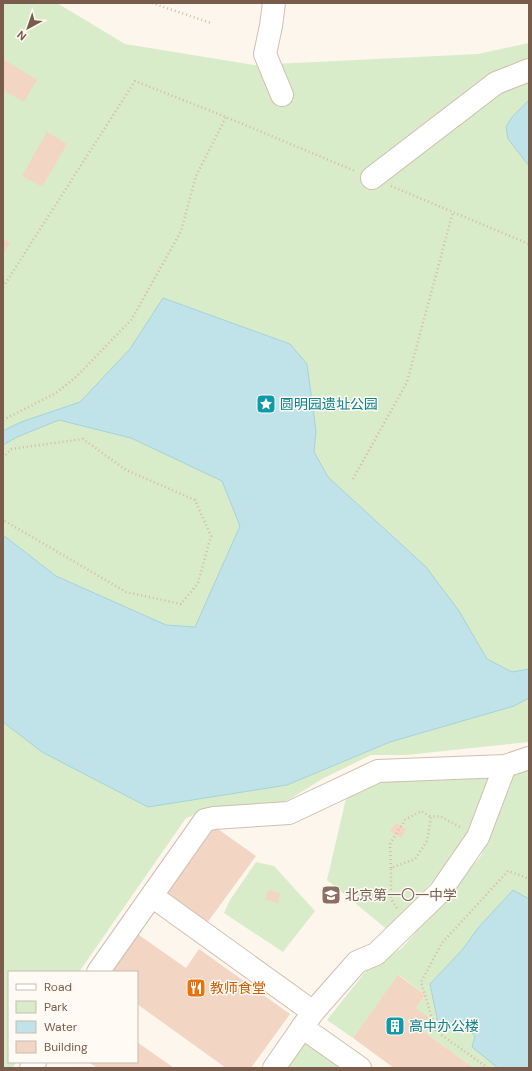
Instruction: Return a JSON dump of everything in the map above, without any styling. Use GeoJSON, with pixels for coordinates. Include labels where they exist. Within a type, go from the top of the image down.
{"type":"FeatureCollection","features":[{"type":"Feature","properties":{"kind":"lane"},"geometry":{"type":"LineString","coordinates":[[274,3],[265,54],[282,95]]}},
{"type":"Feature","properties":{"kind":"lane"},"geometry":{"type":"LineString","coordinates":[[372,178],[496,83],[529,70]]}},
{"type":"Feature","properties":{"kind":"lane"},"geometry":{"type":"LineString","coordinates":[[99,971],[205,820],[214,818],[289,813],[378,771],[505,766],[529,758]]}},
{"type":"Feature","properties":{"kind":"lane"},"geometry":{"type":"LineString","coordinates":[[274,1068],[308,1020],[358,962],[376,954],[440,892],[478,837],[505,766]]}},
{"type":"Feature","properties":{"kind":"lane"},"geometry":{"type":"LineString","coordinates":[[152,896],[308,1020],[360,1068]]}},
{"type":"Feature","properties":{"kind":"path"},"geometry":{"type":"LineString","coordinates":[[152,3],[211,23]]}},
{"type":"Feature","properties":{"kind":"path"},"geometry":{"type":"LineString","coordinates":[[3,287],[135,81],[226,116],[529,244]]}},
{"type":"Feature","properties":{"kind":"path"},"geometry":{"type":"LineString","coordinates":[[3,420],[56,393],[76,377],[132,319],[181,231],[196,176],[226,116]]}},
{"type":"Feature","properties":{"kind":"path"},"geometry":{"type":"LineString","coordinates":[[353,479],[407,382],[453,212]]}},
{"type":"Feature","properties":{"kind":"path"},"geometry":{"type":"LineString","coordinates":[[3,458],[12,449],[83,439],[126,470],[195,500],[211,536],[198,583],[181,604],[126,592],[3,520]]}},
{"type":"Feature","properties":{"kind":"path"},"geometry":{"type":"LineString","coordinates":[[407,923],[391,899],[390,844],[405,820],[421,811],[431,818],[440,816],[478,837]]}},
{"type":"Feature","properties":{"kind":"path"},"geometry":{"type":"LineString","coordinates":[[391,868],[415,860],[427,841],[431,818]]}},
{"type":"Feature","properties":{"kind":"path"},"geometry":{"type":"LineString","coordinates":[[488,1068],[436,1031],[422,982],[442,943],[508,871],[529,880]]}},
{"type":"Feature","properties":{"kind":"green space","name":"圆明园遗址公园"},"geometry":{"type":"Polygon","coordinates":[[[3,3],[57,3],[125,44],[254,65],[478,54],[529,43],[529,742],[406,755],[371,755],[322,779],[290,799],[272,807],[210,809],[186,818],[80,971],[8,971],[8,1063],[16,1063],[12,1068],[3,1068],[3,3]]]}},
{"type":"Feature","properties":{"kind":"green space"},"geometry":{"type":"Polygon","coordinates":[[[529,767],[529,1068],[474,1068],[424,1032],[432,1020],[416,1008],[425,995],[399,975],[353,1038],[327,1020],[366,971],[402,948],[481,856],[516,771],[529,767]]]}},
{"type":"Feature","properties":{"kind":"green space"},"geometry":{"type":"Polygon","coordinates":[[[483,772],[493,781],[469,840],[389,931],[327,880],[348,790],[379,774],[483,772]]]}},
{"type":"Feature","properties":{"kind":"green space"},"geometry":{"type":"Polygon","coordinates":[[[256,862],[274,866],[315,911],[283,952],[224,913],[230,900],[256,862]]]}},
{"type":"Feature","properties":{"kind":"green space"},"geometry":{"type":"Polygon","coordinates":[[[302,1027],[360,1068],[274,1068],[302,1027]]]}},
{"type":"Feature","properties":{"kind":"water"},"geometry":{"type":"Polygon","coordinates":[[[529,100],[529,166],[508,139],[506,127],[512,117],[529,100]]]}},
{"type":"Feature","properties":{"kind":"water"},"geometry":{"type":"Polygon","coordinates":[[[163,298],[290,344],[307,364],[316,431],[314,452],[328,477],[426,567],[459,611],[487,659],[512,672],[529,669],[529,698],[514,706],[390,742],[287,785],[148,807],[42,752],[3,722],[3,535],[56,576],[166,625],[195,627],[240,526],[222,481],[131,438],[59,420],[17,437],[3,445],[3,431],[21,422],[80,402],[130,349],[163,298]]]}},
{"type":"Feature","properties":{"kind":"water"},"geometry":{"type":"Polygon","coordinates":[[[513,890],[529,899],[529,1068],[498,1068],[472,1047],[475,1036],[466,1027],[454,1032],[438,1023],[430,984],[463,949],[478,928],[513,890]]]}},
{"type":"Feature","properties":{"kind":"building"},"geometry":{"type":"Polygon","coordinates":[[[3,59],[37,80],[24,102],[3,90],[3,59]]]}},
{"type":"Feature","properties":{"kind":"building"},"geometry":{"type":"Polygon","coordinates":[[[47,132],[67,144],[42,187],[22,176],[47,132]]]}},
{"type":"Feature","properties":{"kind":"building"},"geometry":{"type":"Polygon","coordinates":[[[3,239],[10,243],[3,255],[3,239]]]}},
{"type":"Feature","properties":{"kind":"building"},"geometry":{"type":"Polygon","coordinates":[[[396,823],[406,829],[401,838],[390,831],[396,823]]]}},
{"type":"Feature","properties":{"kind":"building"},"geometry":{"type":"Polygon","coordinates":[[[215,827],[256,856],[207,923],[167,894],[215,827]]]}},
{"type":"Feature","properties":{"kind":"building"},"geometry":{"type":"Polygon","coordinates":[[[268,890],[280,893],[278,903],[265,900],[268,890]]]}},
{"type":"Feature","properties":{"kind":"building","name":"教师食堂"},"geometry":{"type":"Polygon","coordinates":[[[129,928],[186,968],[199,949],[290,1014],[251,1068],[226,1068],[138,1005],[138,971],[99,971],[129,928]]]}},
{"type":"Feature","properties":{"kind":"building","name":"高中办公楼"},"geometry":{"type":"Polygon","coordinates":[[[398,975],[425,995],[416,1008],[433,1020],[424,1032],[474,1068],[394,1068],[353,1038],[398,975]]]}},
{"type":"Feature","properties":{"kind":"building"},"geometry":{"type":"Polygon","coordinates":[[[138,1043],[174,1068],[97,1068],[90,1063],[138,1063],[138,1043]]]}},
{"type":"Feature","properties":{"kind":"place","name":"圆明园遗址公园"},"geometry":{"type":"Point","coordinates":[266,404]}},
{"type":"Feature","properties":{"kind":"place","name":"北京第一〇一中学"},"geometry":{"type":"Point","coordinates":[331,895]}},
{"type":"Feature","properties":{"kind":"place","name":"教师食堂"},"geometry":{"type":"Point","coordinates":[196,988]}},
{"type":"Feature","properties":{"kind":"place","name":"高中办公楼"},"geometry":{"type":"Point","coordinates":[395,1026]}}]}
